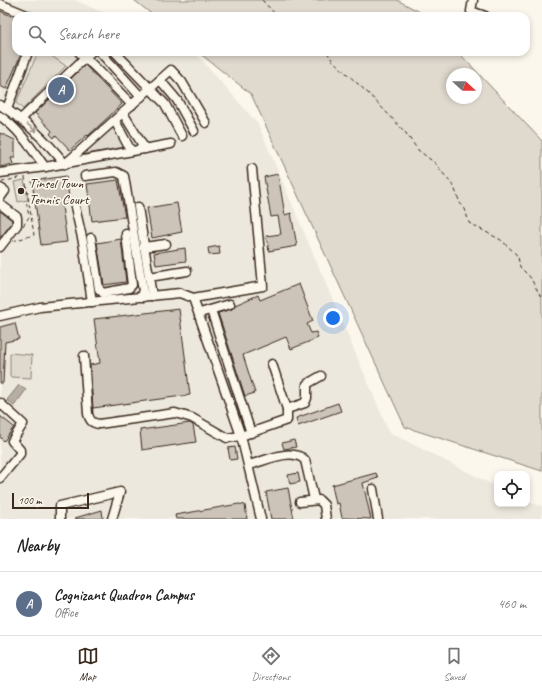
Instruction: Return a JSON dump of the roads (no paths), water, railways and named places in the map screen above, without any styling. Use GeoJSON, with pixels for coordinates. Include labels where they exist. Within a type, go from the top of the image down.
{"type":"FeatureCollection","features":[{"type":"Feature","properties":{"kind":"street"},"geometry":{"type":"LineString","coordinates":[[473,0],[471,11],[474,12]]}},
{"type":"Feature","properties":{"kind":"street"},"geometry":{"type":"LineString","coordinates":[[0,4],[19,12]]}},
{"type":"Feature","properties":{"kind":"street"},"geometry":{"type":"LineString","coordinates":[[26,56],[3,107],[21,119],[42,137],[65,164]]}},
{"type":"Feature","properties":{"kind":"street"},"geometry":{"type":"LineString","coordinates":[[21,119],[83,56]]}},
{"type":"Feature","properties":{"kind":"street"},"geometry":{"type":"LineString","coordinates":[[87,56],[132,105]]}},
{"type":"Feature","properties":{"kind":"street"},"geometry":{"type":"LineString","coordinates":[[104,56],[141,97]]}},
{"type":"Feature","properties":{"kind":"street"},"geometry":{"type":"LineString","coordinates":[[119,56],[165,104],[182,136]]}},
{"type":"Feature","properties":{"kind":"street"},"geometry":{"type":"LineString","coordinates":[[65,164],[171,70],[182,82],[206,123]]}},
{"type":"Feature","properties":{"kind":"street"},"geometry":{"type":"LineString","coordinates":[[160,80],[177,100],[194,131]]}},
{"type":"Feature","properties":{"kind":"street"},"geometry":{"type":"LineString","coordinates":[[124,113],[145,149]]}},
{"type":"Feature","properties":{"kind":"street"},"geometry":{"type":"LineString","coordinates":[[0,116],[10,124],[30,146],[44,168]]}},
{"type":"Feature","properties":{"kind":"street"},"geometry":{"type":"LineString","coordinates":[[115,121],[131,151]]}},
{"type":"Feature","properties":{"kind":"street"},"geometry":{"type":"LineString","coordinates":[[0,173],[44,168],[171,144]]}},
{"type":"Feature","properties":{"kind":"street"},"geometry":{"type":"LineString","coordinates":[[0,316],[40,307],[180,293],[193,298],[263,286],[252,169]]}},
{"type":"Feature","properties":{"kind":"street"},"geometry":{"type":"LineString","coordinates":[[85,176],[116,172],[124,176],[144,297]]}},
{"type":"Feature","properties":{"kind":"street"},"geometry":{"type":"LineString","coordinates":[[0,188],[5,191],[0,198]]}},
{"type":"Feature","properties":{"kind":"street"},"geometry":{"type":"LineString","coordinates":[[0,204],[17,217],[17,225],[0,246]]}},
{"type":"Feature","properties":{"kind":"street"},"geometry":{"type":"LineString","coordinates":[[75,207],[83,242],[92,302]]}},
{"type":"Feature","properties":{"kind":"street"},"geometry":{"type":"LineString","coordinates":[[138,207],[152,296]]}},
{"type":"Feature","properties":{"kind":"street"},"geometry":{"type":"LineString","coordinates":[[255,208],[265,207]]}},
{"type":"Feature","properties":{"kind":"street"},"geometry":{"type":"LineString","coordinates":[[91,238],[99,289],[102,292],[113,291],[129,288],[132,285],[126,234]]}},
{"type":"Feature","properties":{"kind":"street"},"geometry":{"type":"LineString","coordinates":[[144,248],[166,244]]}},
{"type":"Feature","properties":{"kind":"street"},"geometry":{"type":"LineString","coordinates":[[149,277],[187,271]]}},
{"type":"Feature","properties":{"kind":"street"},"geometry":{"type":"LineString","coordinates":[[113,291],[115,300]]}},
{"type":"Feature","properties":{"kind":"street"},"geometry":{"type":"LineString","coordinates":[[193,298],[200,313],[242,436],[261,519]]}},
{"type":"Feature","properties":{"kind":"street"},"geometry":{"type":"LineString","coordinates":[[200,313],[230,304]]}},
{"type":"Feature","properties":{"kind":"street"},"geometry":{"type":"LineString","coordinates":[[211,310],[251,433]]}},
{"type":"Feature","properties":{"kind":"street"},"geometry":{"type":"LineString","coordinates":[[84,356],[88,414],[93,423],[99,424],[174,413],[192,418],[228,438],[242,436],[286,421],[288,415],[287,409],[272,364]]}},
{"type":"Feature","properties":{"kind":"street"},"geometry":{"type":"LineString","coordinates":[[287,409],[305,403],[307,398],[307,384],[321,376]]}},
{"type":"Feature","properties":{"kind":"street"},"geometry":{"type":"LineString","coordinates":[[0,403],[23,424],[12,441],[20,450],[20,454],[0,478]]}},
{"type":"Feature","properties":{"kind":"street"},"geometry":{"type":"LineString","coordinates":[[249,465],[289,454],[300,456],[305,460],[314,499]]}},
{"type":"Feature","properties":{"kind":"street"},"geometry":{"type":"LineString","coordinates":[[373,490],[378,519]]}},
{"type":"Feature","properties":{"kind":"street"},"geometry":{"type":"LineString","coordinates":[[60,519],[60,506],[120,492],[112,519]]}},
{"type":"Feature","properties":{"kind":"street"},"geometry":{"type":"LineString","coordinates":[[300,502],[314,499],[319,500],[324,505],[326,519]]}},
{"type":"Feature","properties":{"kind":"place","name":"Cognizant Quadron Campus"},"geometry":{"type":"Point","coordinates":[61,90]}},
{"type":"Feature","properties":{"kind":"place","name":"Tinsel Town Tennis Court"},"geometry":{"type":"Point","coordinates":[21,191]}}]}
